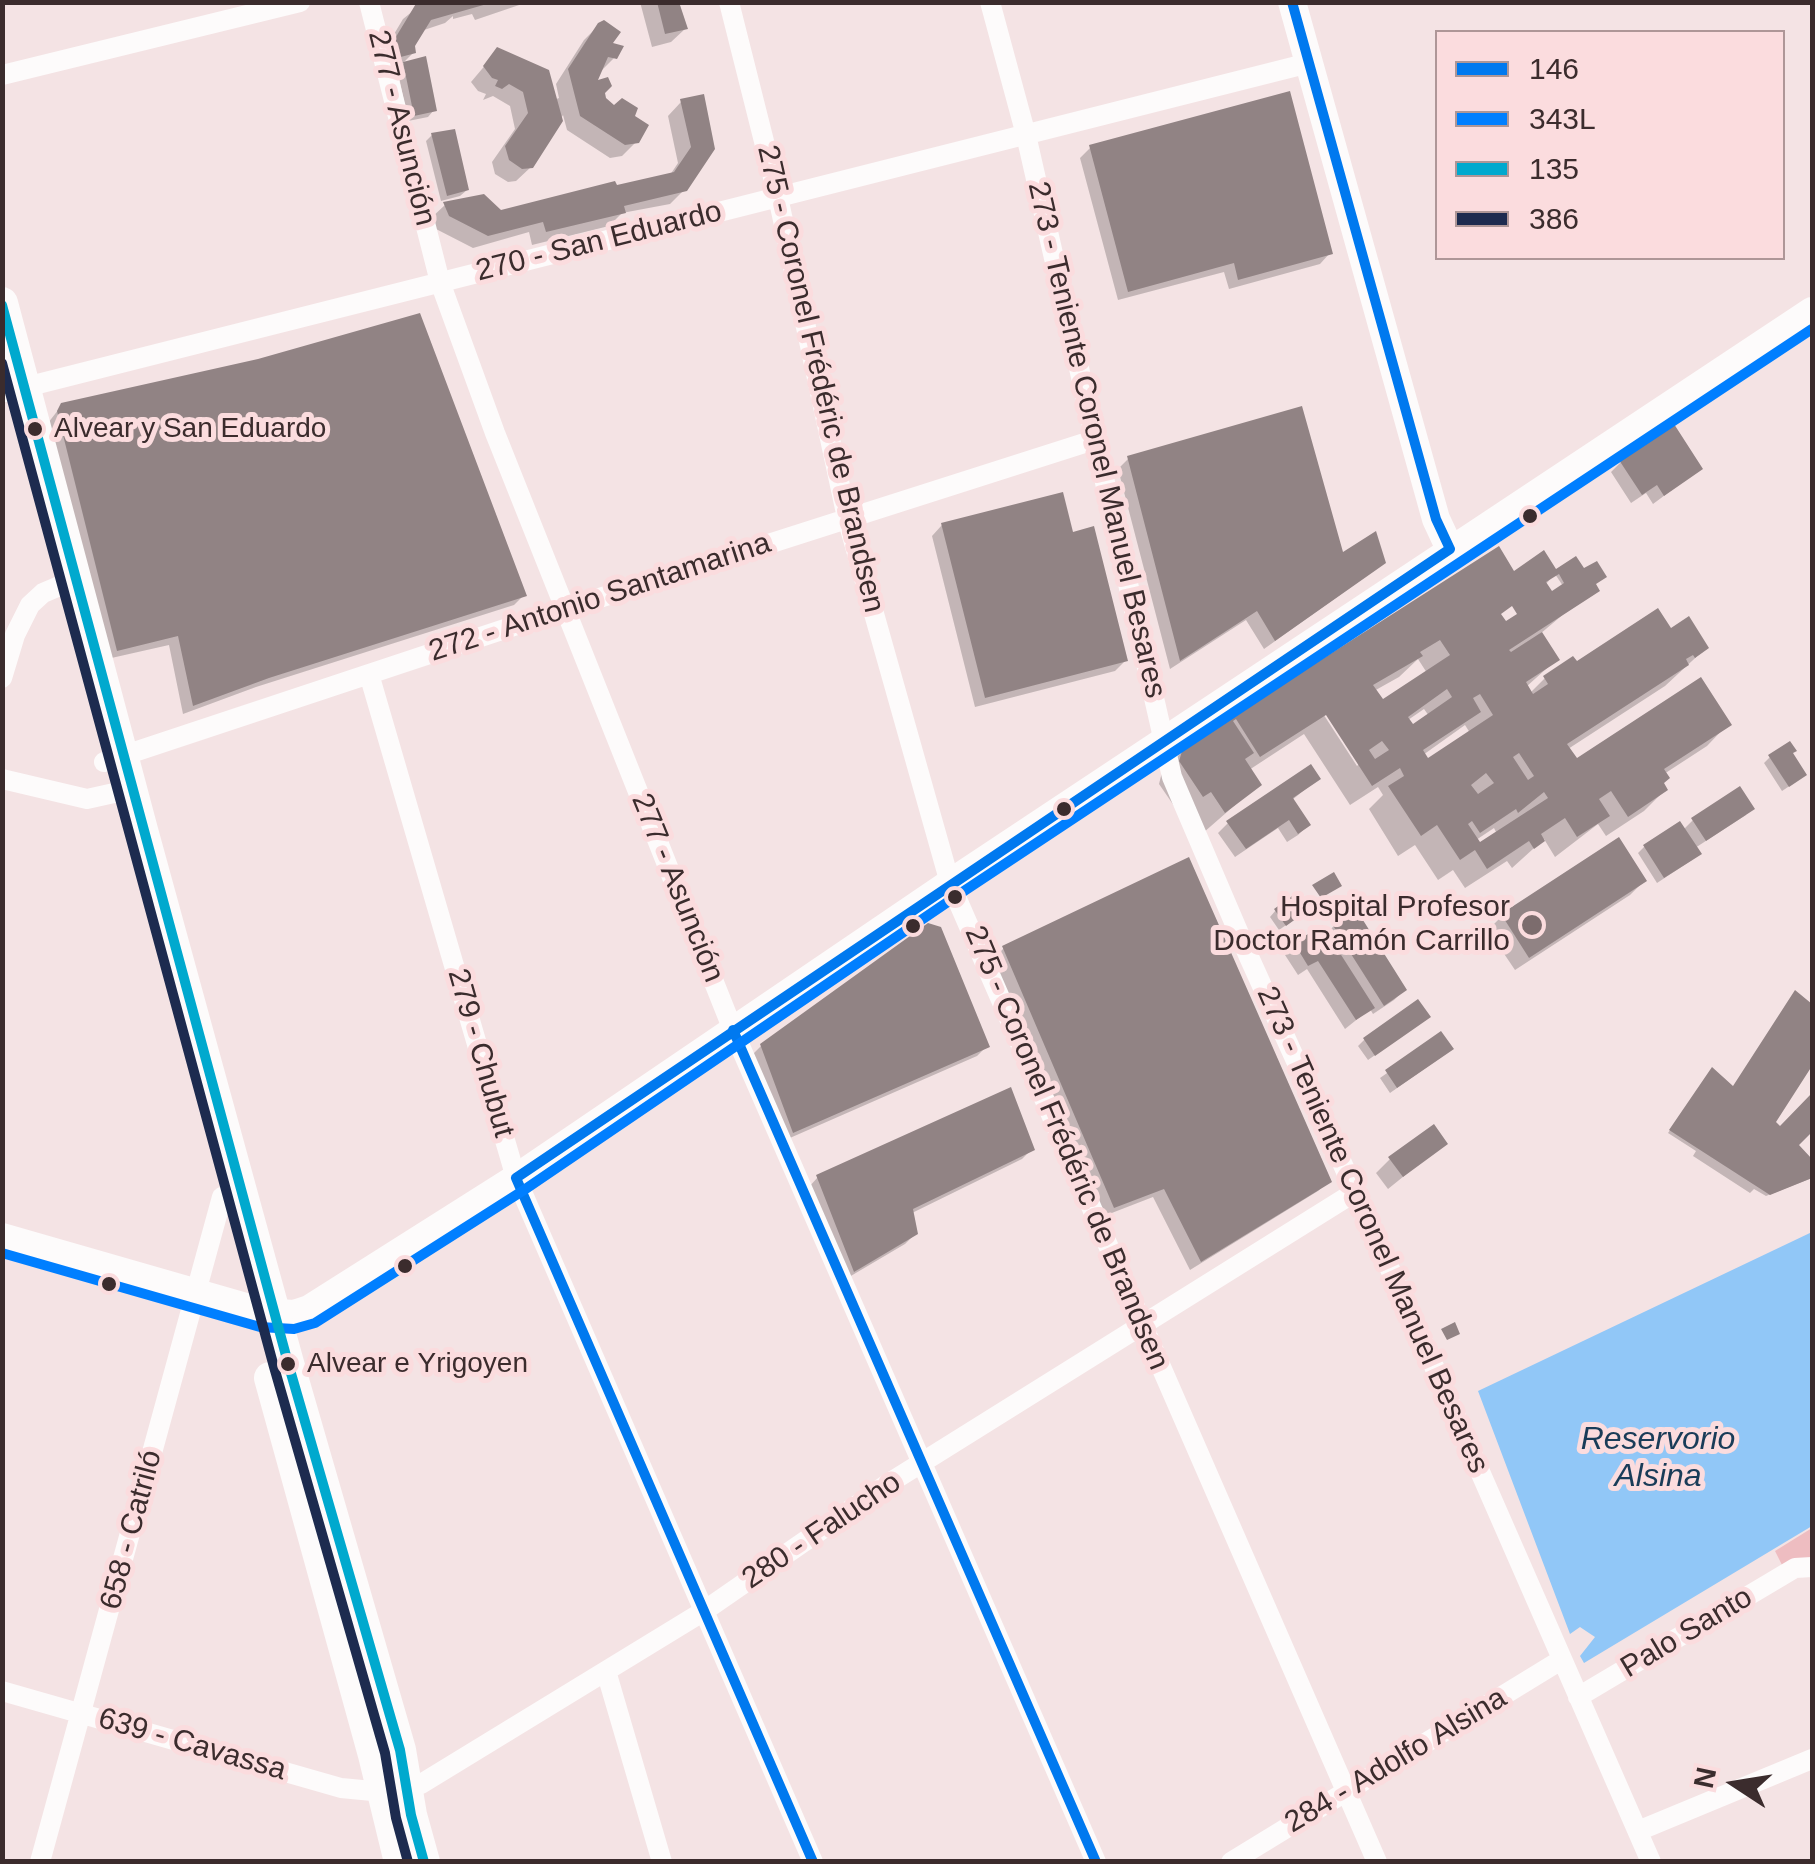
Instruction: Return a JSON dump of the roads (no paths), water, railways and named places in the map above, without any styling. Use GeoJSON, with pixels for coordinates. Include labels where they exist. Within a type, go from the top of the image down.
{"type":"FeatureCollection","features":[{"type":"Feature","properties":{"kind":"main road"},"geometry":{"type":"LineString","coordinates":[[2,303],[11,385],[394,1790],[424,1862]]}},
{"type":"Feature","properties":{"kind":"main road"},"geometry":{"type":"LineString","coordinates":[[122,792],[222,1198],[263,1312]]}},
{"type":"Feature","properties":{"kind":"main road"},"geometry":{"type":"LineString","coordinates":[[394,1790],[400,1862]]}},
{"type":"Feature","properties":{"kind":"street"},"geometry":{"type":"LineString","coordinates":[[2,76],[300,2]]}},
{"type":"Feature","properties":{"kind":"street","name":"277 - Asunción"},"geometry":{"type":"LineString","coordinates":[[369,2],[440,282],[565,608],[733,1030],[1096,1862]]}},
{"type":"Feature","properties":{"kind":"street","name":"275 - Coronel Frédéric de Brandsen"},"geometry":{"type":"LineString","coordinates":[[729,2],[778,198],[847,518],[950,883],[1376,1862]]}},
{"type":"Feature","properties":{"kind":"street","name":"273 - Teniente Coronel Manuel Besares"},"geometry":{"type":"LineString","coordinates":[[990,2],[1026,135],[1172,777],[1651,1862]]}},
{"type":"Feature","properties":{"kind":"street"},"geometry":{"type":"LineString","coordinates":[[1292,2],[1436,519],[1450,550]]}},
{"type":"Feature","properties":{"kind":"street","name":"270 - San Eduardo"},"geometry":{"type":"LineString","coordinates":[[11,385],[440,282],[1309,64]]}},
{"type":"Feature","properties":{"kind":"street"},"geometry":{"type":"LineString","coordinates":[[2,1236],[263,1312],[309,1310],[516,1178],[950,883],[1812,311]]}},
{"type":"Feature","properties":{"kind":"street","name":"272 - Antonio Santamarina"},"geometry":{"type":"LineString","coordinates":[[113,759],[565,608],[1096,438]]}},
{"type":"Feature","properties":{"kind":"street"},"geometry":{"type":"LineString","coordinates":[[2,678],[15,635],[30,605],[43,593],[66,583]]}},
{"type":"Feature","properties":{"kind":"street","name":"279 - Chubut"},"geometry":{"type":"LineString","coordinates":[[369,674],[516,1178],[813,1862]]}},
{"type":"Feature","properties":{"kind":"street"},"geometry":{"type":"LineString","coordinates":[[2,779],[87,799],[122,792]]}},
{"type":"Feature","properties":{"kind":"street","name":"280 - Falucho"},"geometry":{"type":"LineString","coordinates":[[394,1790],[437,1777],[704,1611],[886,1486],[1355,1192]]}},
{"type":"Feature","properties":{"kind":"street","name":"658 - Catriló"},"geometry":{"type":"LineString","coordinates":[[40,1862],[222,1198]]}},
{"type":"Feature","properties":{"kind":"street","name":"Palo Santo"},"geometry":{"type":"LineString","coordinates":[[1578,1697],[1804,1567]]}},
{"type":"Feature","properties":{"kind":"street","name":"284 - Adolfo Alsina"},"geometry":{"type":"LineString","coordinates":[[1231,1862],[1561,1660]]}},
{"type":"Feature","properties":{"kind":"street"},"geometry":{"type":"LineString","coordinates":[[606,1671],[662,1862]]}},
{"type":"Feature","properties":{"kind":"street","name":"639 - Cavassa"},"geometry":{"type":"LineString","coordinates":[[2,1691],[341,1788],[394,1790]]}},
{"type":"Feature","properties":{"kind":"street"},"geometry":{"type":"LineString","coordinates":[[1638,1831],[1812,1759]]}},
{"type":"Feature","properties":{"kind":"water","name":"Reservorio Alsina"},"geometry":{"type":"Polygon","coordinates":[[[1812,1232],[1812,1526],[1584,1663],[1580,1656],[1595,1637],[1580,1627],[1570,1634],[1478,1391],[1812,1232]]]}},
{"type":"Feature","properties":{"kind":"place","name":"Alvear y San Eduardo"},"geometry":{"type":"Point","coordinates":[35,429]}},
{"type":"Feature","properties":{"kind":"place","name":"Hospital Profesor Doctor Ramón Carrillo"},"geometry":{"type":"Point","coordinates":[1532,925]}},
{"type":"Feature","properties":{"kind":"place","name":"Alvear e Yrigoyen"},"geometry":{"type":"Point","coordinates":[288,1364]}}]}
